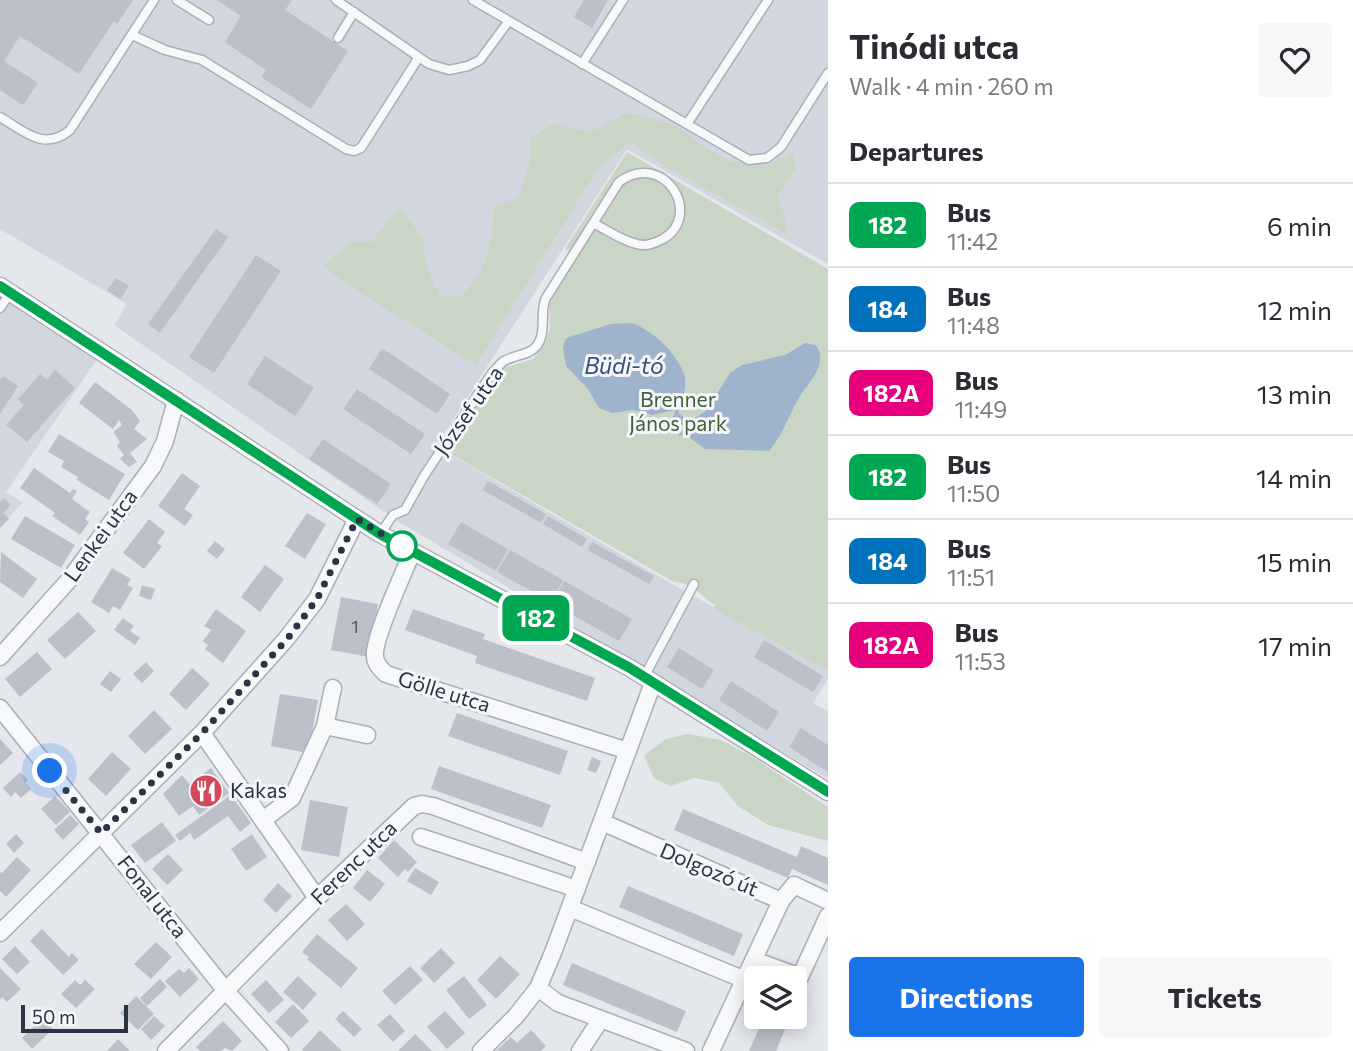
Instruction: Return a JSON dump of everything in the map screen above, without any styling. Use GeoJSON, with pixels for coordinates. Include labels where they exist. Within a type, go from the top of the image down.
{"type":"FeatureCollection","features":[{"type":"Feature","properties":{"kind":"street"},"geometry":{"type":"LineString","coordinates":[[5,289],[380,534],[649,680],[828,792]]}},
{"type":"Feature","properties":{"kind":"street","name":"Lenkei utca"},"geometry":{"type":"LineString","coordinates":[[0,657],[69,580],[153,466],[165,441],[176,400]]}},
{"type":"Feature","properties":{"kind":"street"},"geometry":{"type":"LineString","coordinates":[[0,933],[202,733],[288,638],[317,599],[357,519]]}},
{"type":"Feature","properties":{"kind":"street","name":"Gölle utca"},"geometry":{"type":"LineString","coordinates":[[412,552],[377,639],[375,656],[378,666],[386,674],[628,751]]}},
{"type":"Feature","properties":{"kind":"street"},"geometry":{"type":"LineString","coordinates":[[481,1051],[516,1016],[538,988],[578,889],[628,751],[649,680]]}},
{"type":"Feature","properties":{"kind":"street"},"geometry":{"type":"LineString","coordinates":[[263,820],[292,798],[325,726],[333,688]]}},
{"type":"Feature","properties":{"kind":"street","name":"Fonal utca"},"geometry":{"type":"LineString","coordinates":[[0,708],[226,991],[280,1051]]}},
{"type":"Feature","properties":{"kind":"street"},"geometry":{"type":"LineString","coordinates":[[325,726],[368,735]]}},
{"type":"Feature","properties":{"kind":"street"},"geometry":{"type":"LineString","coordinates":[[202,733],[317,898]]}},
{"type":"Feature","properties":{"kind":"street","name":"Ferenc utca"},"geometry":{"type":"LineString","coordinates":[[166,1051],[317,898],[407,811],[418,805],[433,806],[587,862]]}},
{"type":"Feature","properties":{"kind":"street","name":"Dolgozó út"},"geometry":{"type":"LineString","coordinates":[[602,822],[781,901],[751,966]]}},
{"type":"Feature","properties":{"kind":"street"},"geometry":{"type":"LineString","coordinates":[[421,836],[578,889]]}},
{"type":"Feature","properties":{"kind":"street"},"geometry":{"type":"LineString","coordinates":[[781,901],[794,885],[828,901]]}},
{"type":"Feature","properties":{"kind":"street"},"geometry":{"type":"LineString","coordinates":[[570,908],[744,980]]}},
{"type":"Feature","properties":{"kind":"street"},"geometry":{"type":"LineString","coordinates":[[754,960],[800,977],[828,916]]}},
{"type":"Feature","properties":{"kind":"street","name":"Dolgozó út"},"geometry":{"type":"LineString","coordinates":[[711,1051],[744,982]]}},
{"type":"Feature","properties":{"kind":"street"},"geometry":{"type":"LineString","coordinates":[[538,988],[558,1003],[686,1051]]}},
{"type":"Feature","properties":{"kind":"street"},"geometry":{"type":"LineString","coordinates":[[580,1051],[601,1019]]}},
{"type":"Feature","properties":{"kind":"lane"},"geometry":{"type":"LineString","coordinates":[[0,117],[32,136],[54,140],[70,130],[154,0]]}},
{"type":"Feature","properties":{"kind":"lane"},"geometry":{"type":"LineString","coordinates":[[177,0],[209,20]]}},
{"type":"Feature","properties":{"kind":"lane"},"geometry":{"type":"LineString","coordinates":[[336,0],[438,68],[457,69],[480,60],[508,22]]}},
{"type":"Feature","properties":{"kind":"lane"},"geometry":{"type":"LineString","coordinates":[[473,0],[749,160],[767,158],[781,147],[828,73]]}},
{"type":"Feature","properties":{"kind":"lane"},"geometry":{"type":"LineString","coordinates":[[582,64],[623,0]]}},
{"type":"Feature","properties":{"kind":"lane"},"geometry":{"type":"LineString","coordinates":[[687,124],[768,0]]}},
{"type":"Feature","properties":{"kind":"lane"},"geometry":{"type":"LineString","coordinates":[[338,38],[354,12]]}},
{"type":"Feature","properties":{"kind":"lane"},"geometry":{"type":"LineString","coordinates":[[132,35],[165,50],[202,60],[346,149],[355,151],[361,148],[419,57]]}},
{"type":"Feature","properties":{"kind":"lane","name":"József utca"},"geometry":{"type":"LineString","coordinates":[[380,534],[393,515],[405,510],[424,476],[492,373],[505,361],[534,350],[539,344],[544,303],[593,223],[619,181],[633,174],[657,175],[670,184],[678,198],[680,207],[677,223],[667,236],[653,244],[637,244],[593,223]]}},
{"type":"Feature","properties":{"kind":"lane"},"geometry":{"type":"LineString","coordinates":[[0,308],[5,289]]}},
{"type":"Feature","properties":{"kind":"lane"},"geometry":{"type":"LineString","coordinates":[[649,680],[694,584]]}},
{"type":"Feature","properties":{"kind":"shaded area"},"geometry":{"type":"Polygon","coordinates":[[[0,0],[828,0],[828,264],[627,149],[436,446],[663,579],[828,671],[828,679],[813,703],[828,712],[828,779],[396,520],[114,325],[127,304],[0,229],[0,0]]]}},
{"type":"Feature","properties":{"kind":"shaded area"},"geometry":{"type":"Polygon","coordinates":[[[0,295],[98,358],[6,492],[23,503],[0,525],[0,295]]]}},
{"type":"Feature","properties":{"kind":"green space"},"geometry":{"type":"Polygon","coordinates":[[[624,114],[639,115],[677,126],[702,146],[732,162],[767,166],[793,152],[796,169],[778,196],[787,224],[786,234],[662,164],[630,142],[599,167],[476,365],[343,282],[324,265],[352,242],[371,242],[400,207],[422,237],[427,267],[439,295],[462,297],[482,269],[491,242],[494,206],[518,198],[531,158],[530,138],[555,123],[590,132],[624,114]]]}},
{"type":"Feature","properties":{"kind":"green space","name":"Brenner János park"},"geometry":{"type":"Polygon","coordinates":[[[627,152],[828,269],[828,671],[714,609],[715,605],[692,587],[674,582],[454,456],[450,450],[492,379],[503,368],[533,359],[544,346],[550,329],[549,297],[576,257],[565,249],[627,152]]]}},
{"type":"Feature","properties":{"kind":"green space"},"geometry":{"type":"Polygon","coordinates":[[[688,734],[721,740],[751,756],[828,807],[828,841],[768,825],[738,806],[719,783],[695,778],[670,786],[654,778],[644,756],[665,739],[688,734]]]}},
{"type":"Feature","properties":{"kind":"water","name":"Büdi-tó"},"geometry":{"type":"Polygon","coordinates":[[[632,323],[663,343],[680,366],[685,383],[678,412],[689,422],[706,411],[730,373],[742,365],[785,355],[805,343],[818,348],[819,365],[769,451],[705,449],[686,435],[678,436],[685,427],[672,418],[674,410],[653,415],[633,410],[612,413],[599,408],[588,389],[566,366],[563,347],[566,338],[611,324],[632,323]]]}},
{"type":"Feature","properties":{"kind":"building"},"geometry":{"type":"Polygon","coordinates":[[[0,0],[133,0],[117,24],[114,21],[79,74],[20,36],[4,61],[38,83],[23,105],[0,90],[0,0]]]}},
{"type":"Feature","properties":{"kind":"building"},"geometry":{"type":"Polygon","coordinates":[[[217,0],[292,0],[285,10],[348,51],[311,109],[261,77],[266,70],[225,42],[241,16],[217,0]]]}},
{"type":"Feature","properties":{"kind":"building"},"geometry":{"type":"Polygon","coordinates":[[[584,0],[608,0],[592,28],[574,17],[584,0]]]}},
{"type":"Feature","properties":{"kind":"building"},"geometry":{"type":"Polygon","coordinates":[[[216,229],[228,237],[160,333],[148,324],[216,229]]]}},
{"type":"Feature","properties":{"kind":"building"},"geometry":{"type":"Polygon","coordinates":[[[256,255],[281,271],[214,373],[189,357],[256,255]]]}},
{"type":"Feature","properties":{"kind":"building"},"geometry":{"type":"Polygon","coordinates":[[[116,278],[129,286],[120,299],[107,290],[116,278]]]}},
{"type":"Feature","properties":{"kind":"building"},"geometry":{"type":"Polygon","coordinates":[[[382,348],[450,394],[437,414],[369,369],[382,348]]]}},
{"type":"Feature","properties":{"kind":"building"},"geometry":{"type":"Polygon","coordinates":[[[265,356],[314,388],[295,416],[247,384],[265,356]]]}},
{"type":"Feature","properties":{"kind":"building"},"geometry":{"type":"Polygon","coordinates":[[[55,370],[75,388],[27,442],[6,425],[24,405],[18,399],[40,374],[47,380],[55,370]]]}},
{"type":"Feature","properties":{"kind":"building"},"geometry":{"type":"Polygon","coordinates":[[[3,376],[18,386],[0,414],[0,380],[3,376]]]}},
{"type":"Feature","properties":{"kind":"building"},"geometry":{"type":"Polygon","coordinates":[[[95,382],[132,410],[140,421],[134,429],[147,439],[130,453],[137,462],[129,467],[120,459],[124,455],[117,446],[120,442],[113,432],[122,425],[119,420],[113,429],[79,403],[95,382]]]}},
{"type":"Feature","properties":{"kind":"building"},"geometry":{"type":"Polygon","coordinates":[[[357,389],[425,434],[411,454],[343,409],[357,389]]]}},
{"type":"Feature","properties":{"kind":"building"},"geometry":{"type":"Polygon","coordinates":[[[59,434],[125,474],[109,500],[77,480],[78,477],[61,467],[64,461],[48,452],[59,434]]]}},
{"type":"Feature","properties":{"kind":"building"},"geometry":{"type":"Polygon","coordinates":[[[323,439],[391,484],[377,504],[309,459],[323,439]]]}},
{"type":"Feature","properties":{"kind":"building"},"geometry":{"type":"Polygon","coordinates":[[[34,468],[70,493],[73,489],[77,491],[72,499],[90,512],[85,519],[89,522],[80,535],[52,516],[55,513],[20,488],[34,468]]]}},
{"type":"Feature","properties":{"kind":"building"},"geometry":{"type":"Polygon","coordinates":[[[182,473],[200,486],[184,509],[193,515],[185,526],[158,506],[182,473]]]}},
{"type":"Feature","properties":{"kind":"building"},"geometry":{"type":"Polygon","coordinates":[[[488,481],[546,514],[541,523],[483,490],[488,481]]]}},
{"type":"Feature","properties":{"kind":"building"},"geometry":{"type":"Polygon","coordinates":[[[4,498],[11,505],[3,513],[9,519],[0,528],[0,502],[4,498]]]}},
{"type":"Feature","properties":{"kind":"building"},"geometry":{"type":"Polygon","coordinates":[[[307,513],[326,524],[305,559],[285,546],[307,513]]]}},
{"type":"Feature","properties":{"kind":"building"},"geometry":{"type":"Polygon","coordinates":[[[25,516],[75,545],[61,568],[11,539],[25,516]]]}},
{"type":"Feature","properties":{"kind":"building"},"geometry":{"type":"Polygon","coordinates":[[[548,516],[587,539],[582,547],[543,524],[548,516]]]}},
{"type":"Feature","properties":{"kind":"building"},"geometry":{"type":"Polygon","coordinates":[[[149,519],[165,532],[157,543],[162,546],[144,569],[123,553],[149,519]]]}},
{"type":"Feature","properties":{"kind":"building"},"geometry":{"type":"Polygon","coordinates":[[[461,522],[508,549],[496,571],[448,544],[461,522]]]}},
{"type":"Feature","properties":{"kind":"building"},"geometry":{"type":"Polygon","coordinates":[[[215,541],[225,549],[217,559],[207,551],[215,541]]]}},
{"type":"Feature","properties":{"kind":"building"},"geometry":{"type":"Polygon","coordinates":[[[592,542],[654,576],[649,584],[588,550],[592,542]]]}},
{"type":"Feature","properties":{"kind":"building"},"geometry":{"type":"Polygon","coordinates":[[[510,550],[563,580],[551,602],[497,572],[510,550]]]}},
{"type":"Feature","properties":{"kind":"building"},"geometry":{"type":"Polygon","coordinates":[[[1,552],[37,579],[23,598],[0,582],[1,552]]]}},
{"type":"Feature","properties":{"kind":"building"},"geometry":{"type":"Polygon","coordinates":[[[265,565],[284,579],[260,612],[241,597],[265,565]]]}},
{"type":"Feature","properties":{"kind":"building"},"geometry":{"type":"Polygon","coordinates":[[[112,568],[131,579],[127,585],[133,588],[120,610],[113,606],[109,613],[91,602],[112,568]]]}},
{"type":"Feature","properties":{"kind":"building"},"geometry":{"type":"Polygon","coordinates":[[[564,581],[632,619],[619,641],[551,603],[564,581]]]}},
{"type":"Feature","properties":{"kind":"building"},"geometry":{"type":"Polygon","coordinates":[[[142,585],[155,589],[151,600],[139,596],[142,585]]]}},
{"type":"Feature","properties":{"kind":"building"},"geometry":{"type":"Polygon","coordinates":[[[341,597],[378,604],[369,657],[331,650],[341,597]]]}},
{"type":"Feature","properties":{"kind":"building"},"geometry":{"type":"Polygon","coordinates":[[[216,609],[246,631],[223,663],[205,649],[208,645],[203,641],[211,630],[204,626],[216,609]]]}},
{"type":"Feature","properties":{"kind":"building"},"geometry":{"type":"Polygon","coordinates":[[[413,609],[485,634],[483,639],[595,678],[587,701],[475,663],[477,656],[405,630],[413,609]]]}},
{"type":"Feature","properties":{"kind":"building"},"geometry":{"type":"Polygon","coordinates":[[[78,612],[96,631],[65,659],[47,640],[78,612]]]}},
{"type":"Feature","properties":{"kind":"building"},"geometry":{"type":"Polygon","coordinates":[[[123,618],[134,626],[130,631],[140,638],[135,645],[114,630],[123,618]]]}},
{"type":"Feature","properties":{"kind":"building"},"geometry":{"type":"Polygon","coordinates":[[[764,640],[823,676],[813,692],[754,657],[764,640]]]}},
{"type":"Feature","properties":{"kind":"building"},"geometry":{"type":"Polygon","coordinates":[[[679,648],[714,670],[702,689],[667,667],[679,648]]]}},
{"type":"Feature","properties":{"kind":"building"},"geometry":{"type":"Polygon","coordinates":[[[37,652],[52,669],[20,697],[5,679],[37,652]]]}},
{"type":"Feature","properties":{"kind":"building"},"geometry":{"type":"Polygon","coordinates":[[[146,662],[154,671],[142,683],[133,674],[146,662]]]}},
{"type":"Feature","properties":{"kind":"building"},"geometry":{"type":"Polygon","coordinates":[[[192,668],[210,684],[186,710],[169,694],[192,668]]]}},
{"type":"Feature","properties":{"kind":"building"},"geometry":{"type":"Polygon","coordinates":[[[110,671],[121,679],[111,692],[100,684],[110,671]]]}},
{"type":"Feature","properties":{"kind":"building"},"geometry":{"type":"Polygon","coordinates":[[[731,681],[779,712],[767,731],[719,700],[731,681]]]}},
{"type":"Feature","properties":{"kind":"building"},"geometry":{"type":"Polygon","coordinates":[[[280,694],[318,700],[308,753],[271,746],[280,694]]]}},
{"type":"Feature","properties":{"kind":"building"},"geometry":{"type":"Polygon","coordinates":[[[154,710],[172,729],[145,754],[128,736],[154,710]]]}},
{"type":"Feature","properties":{"kind":"building"},"geometry":{"type":"Polygon","coordinates":[[[457,713],[568,751],[560,775],[448,736],[457,713]]]}},
{"type":"Feature","properties":{"kind":"building"},"geometry":{"type":"Polygon","coordinates":[[[801,728],[828,745],[828,772],[789,747],[801,728]]]}},
{"type":"Feature","properties":{"kind":"building"},"geometry":{"type":"Polygon","coordinates":[[[0,739],[13,753],[0,765],[0,739]]]}},
{"type":"Feature","properties":{"kind":"building"},"geometry":{"type":"Polygon","coordinates":[[[112,752],[131,769],[106,796],[88,779],[112,752]]]}},
{"type":"Feature","properties":{"kind":"building"},"geometry":{"type":"Polygon","coordinates":[[[592,757],[601,761],[596,773],[587,770],[592,757]]]}},
{"type":"Feature","properties":{"kind":"building"},"geometry":{"type":"Polygon","coordinates":[[[439,766],[551,805],[542,828],[431,789],[439,766]]]}},
{"type":"Feature","properties":{"kind":"building"},"geometry":{"type":"Polygon","coordinates":[[[211,768],[229,793],[199,815],[193,806],[179,816],[163,794],[182,775],[189,784],[211,768]]]}},
{"type":"Feature","properties":{"kind":"building"},"geometry":{"type":"Polygon","coordinates":[[[20,772],[28,780],[25,783],[31,789],[21,798],[15,792],[11,797],[3,788],[20,772]]]}},
{"type":"Feature","properties":{"kind":"building"},"geometry":{"type":"Polygon","coordinates":[[[231,795],[251,823],[240,832],[228,816],[194,840],[190,833],[180,841],[175,835],[231,795]]]}},
{"type":"Feature","properties":{"kind":"building"},"geometry":{"type":"Polygon","coordinates":[[[55,796],[70,812],[56,825],[41,809],[55,796]]]}},
{"type":"Feature","properties":{"kind":"building"},"geometry":{"type":"Polygon","coordinates":[[[310,800],[348,807],[339,857],[301,850],[310,800]]]}},
{"type":"Feature","properties":{"kind":"building"},"geometry":{"type":"Polygon","coordinates":[[[683,809],[797,857],[801,846],[828,858],[828,885],[792,869],[788,878],[674,830],[683,809]]]}},
{"type":"Feature","properties":{"kind":"building"},"geometry":{"type":"Polygon","coordinates":[[[70,815],[79,824],[63,840],[54,830],[70,815]]]}},
{"type":"Feature","properties":{"kind":"building"},"geometry":{"type":"Polygon","coordinates":[[[162,822],[176,841],[145,863],[131,845],[162,822]]]}},
{"type":"Feature","properties":{"kind":"building"},"geometry":{"type":"Polygon","coordinates":[[[16,834],[24,843],[14,853],[6,844],[16,834]]]}},
{"type":"Feature","properties":{"kind":"building"},"geometry":{"type":"Polygon","coordinates":[[[252,834],[267,857],[246,871],[231,849],[252,834]]]}},
{"type":"Feature","properties":{"kind":"building"},"geometry":{"type":"Polygon","coordinates":[[[394,840],[417,862],[408,872],[405,869],[398,877],[378,858],[394,840]]]}},
{"type":"Feature","properties":{"kind":"building"},"geometry":{"type":"Polygon","coordinates":[[[168,854],[183,870],[167,885],[152,869],[168,854]]]}},
{"type":"Feature","properties":{"kind":"building"},"geometry":{"type":"Polygon","coordinates":[[[17,857],[31,870],[6,897],[0,891],[0,872],[17,857]]]}},
{"type":"Feature","properties":{"kind":"building"},"geometry":{"type":"Polygon","coordinates":[[[415,868],[439,882],[431,895],[407,881],[415,868]]]}},
{"type":"Feature","properties":{"kind":"building"},"geometry":{"type":"Polygon","coordinates":[[[367,870],[385,884],[370,902],[353,888],[367,870]]]}},
{"type":"Feature","properties":{"kind":"building"},"geometry":{"type":"Polygon","coordinates":[[[278,883],[292,896],[276,913],[263,900],[278,883]]]}},
{"type":"Feature","properties":{"kind":"building"},"geometry":{"type":"Polygon","coordinates":[[[628,886],[743,934],[734,956],[619,907],[628,886]]]}},
{"type":"Feature","properties":{"kind":"building"},"geometry":{"type":"Polygon","coordinates":[[[346,904],[365,924],[347,941],[328,920],[346,904]]]}},
{"type":"Feature","properties":{"kind":"building"},"geometry":{"type":"Polygon","coordinates":[[[42,929],[69,957],[72,953],[79,960],[63,975],[30,941],[42,929]]]}},
{"type":"Feature","properties":{"kind":"building"},"geometry":{"type":"Polygon","coordinates":[[[317,934],[358,968],[341,988],[302,952],[317,934]]]}},
{"type":"Feature","properties":{"kind":"building"},"geometry":{"type":"Polygon","coordinates":[[[156,942],[172,957],[151,979],[134,964],[156,942]]]}},
{"type":"Feature","properties":{"kind":"building"},"geometry":{"type":"Polygon","coordinates":[[[15,946],[30,962],[17,974],[2,959],[15,946]]]}},
{"type":"Feature","properties":{"kind":"building"},"geometry":{"type":"Polygon","coordinates":[[[441,948],[455,963],[434,983],[420,968],[441,948]]]}},
{"type":"Feature","properties":{"kind":"building"},"geometry":{"type":"Polygon","coordinates":[[[500,956],[520,974],[496,999],[477,980],[500,956]]]}},
{"type":"Feature","properties":{"kind":"building"},"geometry":{"type":"Polygon","coordinates":[[[572,963],[686,1011],[677,1032],[563,985],[572,963]]]}},
{"type":"Feature","properties":{"kind":"building"},"geometry":{"type":"Polygon","coordinates":[[[410,966],[423,980],[395,1005],[382,991],[410,966]]]}},
{"type":"Feature","properties":{"kind":"building"},"geometry":{"type":"Polygon","coordinates":[[[0,968],[21,989],[7,1002],[2,997],[0,1000],[0,968]]]}},
{"type":"Feature","properties":{"kind":"building"},"geometry":{"type":"Polygon","coordinates":[[[189,968],[199,979],[180,997],[165,981],[179,969],[184,973],[189,968]]]}},
{"type":"Feature","properties":{"kind":"building"},"geometry":{"type":"Polygon","coordinates":[[[298,976],[317,994],[303,1010],[283,992],[298,976]]]}},
{"type":"Feature","properties":{"kind":"building"},"geometry":{"type":"Polygon","coordinates":[[[464,976],[487,1005],[469,1019],[446,990],[464,976]]]}},
{"type":"Feature","properties":{"kind":"building"},"geometry":{"type":"Polygon","coordinates":[[[160,979],[167,987],[147,1006],[140,998],[160,979]]]}},
{"type":"Feature","properties":{"kind":"building"},"geometry":{"type":"Polygon","coordinates":[[[75,980],[80,985],[85,980],[95,989],[76,1008],[61,994],[75,980]]]}},
{"type":"Feature","properties":{"kind":"building"},"geometry":{"type":"Polygon","coordinates":[[[266,980],[284,1000],[269,1013],[251,994],[266,980]]]}},
{"type":"Feature","properties":{"kind":"building"},"geometry":{"type":"Polygon","coordinates":[[[136,996],[154,1014],[138,1030],[120,1013],[136,996]]]}},
{"type":"Feature","properties":{"kind":"building"},"geometry":{"type":"Polygon","coordinates":[[[293,1004],[309,1021],[291,1038],[275,1022],[293,1004]]]}},
{"type":"Feature","properties":{"kind":"building"},"geometry":{"type":"Polygon","coordinates":[[[343,1011],[362,1029],[354,1037],[335,1019],[343,1011]]]}},
{"type":"Feature","properties":{"kind":"building"},"geometry":{"type":"Polygon","coordinates":[[[445,1011],[465,1033],[447,1049],[427,1027],[445,1011]]]}},
{"type":"Feature","properties":{"kind":"building"},"geometry":{"type":"Polygon","coordinates":[[[390,1014],[405,1031],[393,1042],[377,1025],[390,1014]]]}},
{"type":"Feature","properties":{"kind":"building"},"geometry":{"type":"Polygon","coordinates":[[[154,1016],[165,1026],[151,1040],[141,1029],[154,1016]]]}},
{"type":"Feature","properties":{"kind":"building"},"geometry":{"type":"Polygon","coordinates":[[[43,1018],[53,1029],[32,1049],[22,1038],[43,1018]]]}},
{"type":"Feature","properties":{"kind":"building"},"geometry":{"type":"Polygon","coordinates":[[[223,1021],[242,1041],[232,1051],[225,1048],[221,1051],[200,1051],[196,1047],[223,1021]]]}},
{"type":"Feature","properties":{"kind":"building"},"geometry":{"type":"Polygon","coordinates":[[[759,1029],[785,1029],[776,1051],[749,1051],[759,1029]]]}},
{"type":"Feature","properties":{"kind":"building"},"geometry":{"type":"Polygon","coordinates":[[[320,1030],[342,1051],[303,1051],[320,1030]]]}},
{"type":"Feature","properties":{"kind":"building"},"geometry":{"type":"Polygon","coordinates":[[[531,1030],[546,1046],[541,1051],[496,1051],[511,1037],[517,1043],[531,1030]]]}},
{"type":"Feature","properties":{"kind":"building"},"geometry":{"type":"Polygon","coordinates":[[[415,1034],[432,1051],[398,1051],[415,1034]]]}},
{"type":"Feature","properties":{"kind":"building"},"geometry":{"type":"Polygon","coordinates":[[[118,1039],[130,1051],[107,1051],[118,1039]]]}},
{"type":"Feature","properties":{"kind":"bus line","name":"182"},"geometry":{"type":"LineString","coordinates":[[0,286],[380,534],[630,668],[828,792]]}},
{"type":"Feature","properties":{"kind":"place","name":"Kakas"},"geometry":{"type":"Point","coordinates":[206,791]}},
{"type":"Feature","properties":{"kind":"route"},"geometry":{"type":"LineString","coordinates":[[50,771],[101,833],[202,733],[288,638],[317,599],[357,519],[402,546]]}}]}
